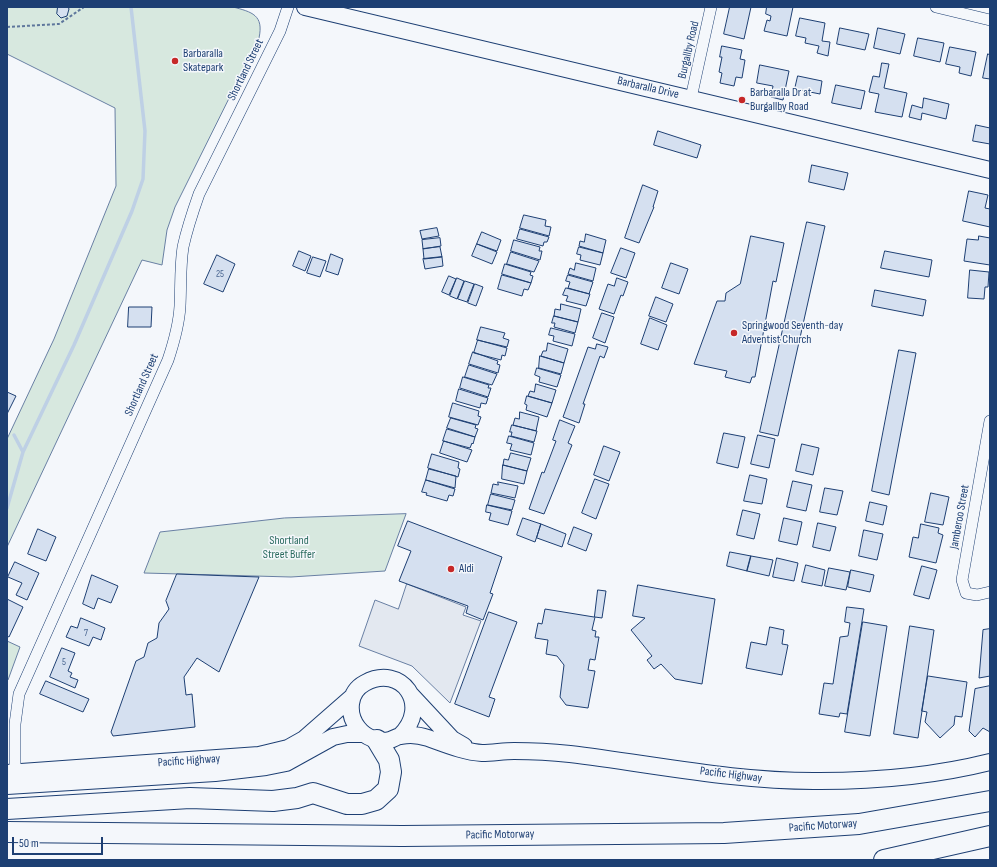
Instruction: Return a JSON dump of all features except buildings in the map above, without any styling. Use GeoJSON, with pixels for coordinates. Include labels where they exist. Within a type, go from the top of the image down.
{"type":"FeatureCollection","features":[{"type":"Feature","properties":{"kind":"highway"},"geometry":{"type":"LineString","coordinates":[[7,809],[190,798],[273,801],[297,798],[313,793],[347,804],[362,804],[376,800],[388,789],[391,772],[389,760],[370,737]]}},
{"type":"Feature","properties":{"kind":"highway","name":"Pacific Motorway"},"geometry":{"type":"LineString","coordinates":[[7,832],[402,836],[724,833],[859,824],[990,801]]}},
{"type":"Feature","properties":{"kind":"highway"},"geometry":{"type":"LineString","coordinates":[[884,860],[990,836]]}},
{"type":"Feature","properties":{"kind":"street","name":"Shortland Street"},"geometry":{"type":"LineString","coordinates":[[10,777],[19,694],[168,360],[177,332],[182,261],[190,219],[199,194],[280,31],[288,7]]}},
{"type":"Feature","properties":{"kind":"street","name":"Barbaralla Drive"},"geometry":{"type":"LineString","coordinates":[[305,7],[990,170]]}},
{"type":"Feature","properties":{"kind":"street","name":"Burgallby Road"},"geometry":{"type":"LineString","coordinates":[[691,98],[708,27],[711,7]]}},
{"type":"Feature","properties":{"kind":"street"},"geometry":{"type":"LineString","coordinates":[[936,7],[990,20]]}},
{"type":"Feature","properties":{"kind":"street","name":"Jamberoo Street"},"geometry":{"type":"LineString","coordinates":[[990,422],[962,580],[966,593],[977,595],[990,592]]}},
{"type":"Feature","properties":{"kind":"street"},"geometry":{"type":"LineString","coordinates":[[378,678],[389,678],[403,684],[411,695],[414,703],[414,714],[408,728],[400,736],[388,740],[370,737],[355,724],[352,714],[352,697],[364,683],[378,678]]}},
{"type":"Feature","properties":{"kind":"street","name":"Pacific Highway"},"geometry":{"type":"LineString","coordinates":[[411,695],[452,738],[472,751]]}},
{"type":"Feature","properties":{"kind":"street","name":"Pacific Highway"},"geometry":{"type":"LineString","coordinates":[[10,777],[259,755],[288,748],[304,739],[352,697]]}},
{"type":"Feature","properties":{"kind":"street","name":"Pacific Highway"},"geometry":{"type":"LineString","coordinates":[[10,777],[215,773],[286,763],[333,737],[347,734],[370,737]]}},
{"type":"Feature","properties":{"kind":"street","name":"Pacific Highway"},"geometry":{"type":"LineString","coordinates":[[400,736],[413,734],[480,753],[513,751],[569,754],[763,779],[818,781],[878,780],[930,774],[990,762]]}},
{"type":"Feature","properties":{"kind":"path"},"geometry":{"type":"LineString","coordinates":[[7,27],[59,24],[84,7]]}},
{"type":"Feature","properties":{"kind":"green space"},"geometry":{"type":"Polygon","coordinates":[[[7,7],[233,7],[251,13],[255,16],[260,24],[260,30],[259,38],[175,207],[167,230],[162,265],[142,260],[7,547],[7,439],[54,339],[116,186],[115,108],[7,54],[7,7]]]}},
{"type":"Feature","properties":{"kind":"green space","name":"Shortland Street Buffer"},"geometry":{"type":"Polygon","coordinates":[[[406,514],[385,571],[291,577],[144,573],[160,532],[284,518],[406,514]]]}},
{"type":"Feature","properties":{"kind":"green space"},"geometry":{"type":"Polygon","coordinates":[[[7,641],[20,647],[8,680],[7,679],[7,641]]]}},
{"type":"Feature","properties":{"kind":"shaded area"},"geometry":{"type":"Polygon","coordinates":[[[407,584],[466,607],[463,615],[481,621],[450,703],[412,666],[359,646],[375,600],[398,609],[407,584]]]}},
{"type":"Feature","properties":{"kind":"waterway"},"geometry":{"type":"LineString","coordinates":[[7,508],[23,452],[74,345],[132,211],[143,179],[145,131],[131,7]]}},
{"type":"Feature","properties":{"kind":"waterway"},"geometry":{"type":"LineString","coordinates":[[14,435],[23,452]]}},
{"type":"Feature","properties":{"kind":"place","name":"Barbaralla Skatepark"},"geometry":{"type":"Point","coordinates":[175,61]}},
{"type":"Feature","properties":{"kind":"place","name":"Barbaralla Dr at Burgallby Road"},"geometry":{"type":"Point","coordinates":[742,100]}},
{"type":"Feature","properties":{"kind":"place","name":"Springwood Seventh-day Adventist Church"},"geometry":{"type":"Point","coordinates":[734,333]}},
{"type":"Feature","properties":{"kind":"place","name":"Aldi"},"geometry":{"type":"Point","coordinates":[451,569]}}]}
